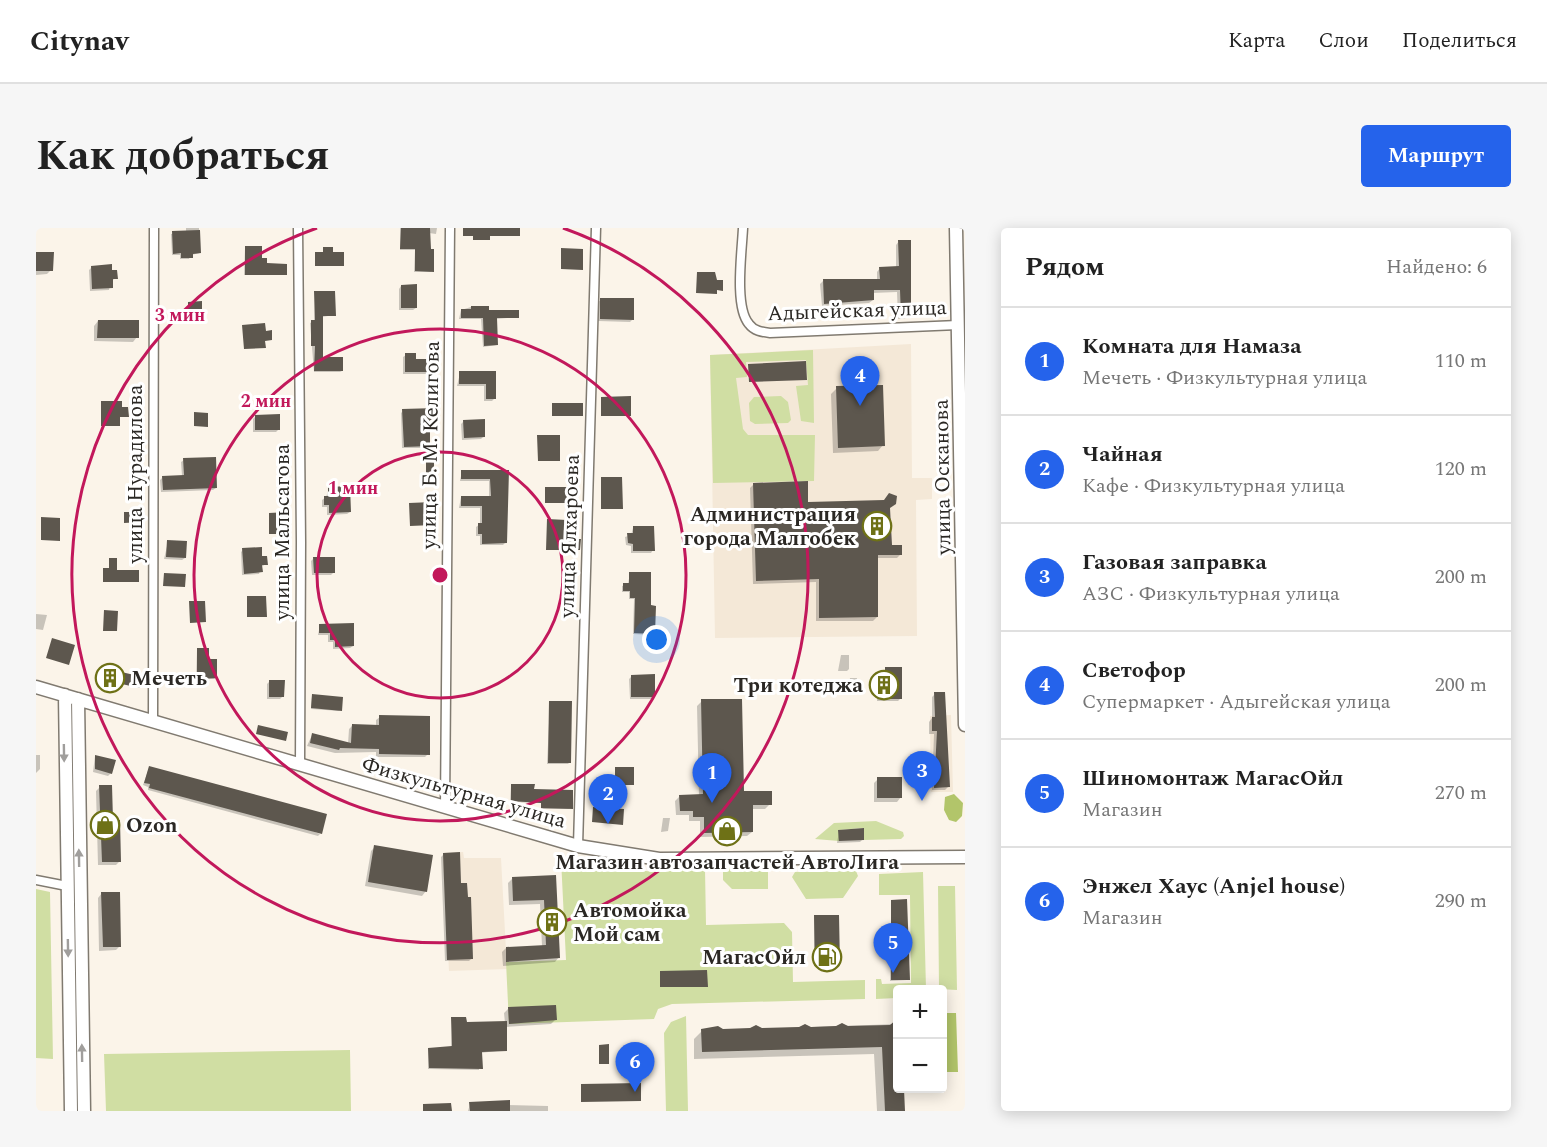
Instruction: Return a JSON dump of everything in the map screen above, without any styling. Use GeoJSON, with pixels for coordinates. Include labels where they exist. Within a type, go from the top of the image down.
{"type":"FeatureCollection","features":[{"type":"Feature","properties":{"kind":"street","name":"улица Нурадилова"},"geometry":{"type":"LineString","coordinates":[[153,721],[154,228]]}},
{"type":"Feature","properties":{"kind":"street","name":"улица Мальсагова"},"geometry":{"type":"LineString","coordinates":[[298,228],[301,542],[300,764]]}},
{"type":"Feature","properties":{"kind":"street","name":"улица Б. М. Келигова"},"geometry":{"type":"LineString","coordinates":[[445,807],[450,228]]}},
{"type":"Feature","properties":{"kind":"street","name":"улица Ялхароева"},"geometry":{"type":"LineString","coordinates":[[578,846],[596,228]]}},
{"type":"Feature","properties":{"kind":"street","name":"Адыгейская улица"},"geometry":{"type":"LineString","coordinates":[[742,228],[741,308],[750,326],[759,332],[958,325]]}},
{"type":"Feature","properties":{"kind":"street","name":"улица Осканова"},"geometry":{"type":"LineString","coordinates":[[956,228],[962,398],[965,725]]}},
{"type":"Feature","properties":{"kind":"street","name":"Физкультурная улица"},"geometry":{"type":"LineString","coordinates":[[36,687],[578,846],[659,859],[965,857]]}},
{"type":"Feature","properties":{"kind":"street"},"geometry":{"type":"LineString","coordinates":[[64,695],[71,1111]]}},
{"type":"Feature","properties":{"kind":"street"},"geometry":{"type":"LineString","coordinates":[[78,699],[84,1111]]}},
{"type":"Feature","properties":{"kind":"street"},"geometry":{"type":"LineString","coordinates":[[36,880],[67,886]]}},
{"type":"Feature","properties":{"kind":"shaded area"},"geometry":{"type":"Polygon","coordinates":[[[911,344],[912,478],[932,478],[932,499],[916,500],[917,636],[715,638],[710,355],[911,344]]]}},
{"type":"Feature","properties":{"kind":"shaded area"},"geometry":{"type":"Polygon","coordinates":[[[951,715],[953,792],[931,792],[930,716],[951,715]]]}},
{"type":"Feature","properties":{"kind":"shaded area"},"geometry":{"type":"Polygon","coordinates":[[[463,852],[464,858],[501,858],[507,969],[449,971],[443,853],[463,852]]]}},
{"type":"Feature","properties":{"kind":"green space"},"geometry":{"type":"Polygon","coordinates":[[[813,350],[814,423],[801,421],[796,386],[808,385],[806,360],[746,362],[747,377],[736,378],[743,429],[748,435],[815,435],[814,481],[713,483],[710,355],[813,350]]]}},
{"type":"Feature","properties":{"kind":"green space"},"geometry":{"type":"Polygon","coordinates":[[[781,396],[788,402],[791,420],[788,423],[755,424],[750,421],[749,403],[754,397],[781,396]]]}},
{"type":"Feature","properties":{"kind":"green space"},"geometry":{"type":"Polygon","coordinates":[[[954,794],[963,803],[962,816],[956,822],[949,820],[944,810],[945,797],[954,794]]]}},
{"type":"Feature","properties":{"kind":"green space"},"geometry":{"type":"Polygon","coordinates":[[[876,821],[903,832],[904,836],[901,839],[864,840],[863,828],[839,830],[839,841],[815,839],[834,823],[876,821]]]}},
{"type":"Feature","properties":{"kind":"green space"},"geometry":{"type":"Polygon","coordinates":[[[561,859],[653,872],[705,869],[706,925],[784,923],[792,932],[793,982],[865,980],[865,999],[672,1004],[658,1009],[654,1019],[509,1024],[506,962],[566,960],[561,859]]]}},
{"type":"Feature","properties":{"kind":"green space"},"geometry":{"type":"Polygon","coordinates":[[[768,868],[768,889],[732,889],[723,880],[723,869],[768,868]]]}},
{"type":"Feature","properties":{"kind":"green space"},"geometry":{"type":"Polygon","coordinates":[[[856,871],[858,876],[843,898],[806,899],[792,877],[795,872],[856,871]]]}},
{"type":"Feature","properties":{"kind":"green space"},"geometry":{"type":"Polygon","coordinates":[[[923,872],[926,985],[893,985],[893,998],[876,999],[876,979],[881,979],[882,984],[911,983],[910,895],[879,895],[879,874],[923,872]]]}},
{"type":"Feature","properties":{"kind":"green space"},"geometry":{"type":"Polygon","coordinates":[[[938,886],[955,886],[957,990],[947,989],[947,985],[939,985],[938,886]]]}},
{"type":"Feature","properties":{"kind":"green space"},"geometry":{"type":"Polygon","coordinates":[[[36,889],[50,892],[53,1059],[36,1058],[36,889]]]}},
{"type":"Feature","properties":{"kind":"green space"},"geometry":{"type":"Polygon","coordinates":[[[947,1013],[956,1013],[958,1072],[947,1072],[947,1013]]]}},
{"type":"Feature","properties":{"kind":"green space"},"geometry":{"type":"Polygon","coordinates":[[[686,1016],[688,1111],[666,1111],[664,1033],[671,1022],[686,1016]]]}},
{"type":"Feature","properties":{"kind":"green space"},"geometry":{"type":"Polygon","coordinates":[[[350,1050],[351,1111],[106,1111],[104,1054],[350,1050]]]}},
{"type":"Feature","properties":{"kind":"building"},"geometry":{"type":"Polygon","coordinates":[[[401,228],[430,228],[431,249],[434,249],[434,272],[415,271],[415,249],[400,249],[401,228]]]}},
{"type":"Feature","properties":{"kind":"building"},"geometry":{"type":"Polygon","coordinates":[[[463,228],[520,228],[520,236],[490,236],[490,240],[473,240],[473,236],[463,236],[463,228]]]}},
{"type":"Feature","properties":{"kind":"building"},"geometry":{"type":"Polygon","coordinates":[[[200,230],[201,253],[193,254],[193,258],[181,258],[181,253],[173,254],[172,231],[200,230]]]}},
{"type":"Feature","properties":{"kind":"building"},"geometry":{"type":"Polygon","coordinates":[[[898,240],[911,240],[911,316],[901,316],[900,290],[874,290],[874,300],[824,304],[823,279],[880,279],[879,267],[899,266],[898,240]]]}},
{"type":"Feature","properties":{"kind":"building"},"geometry":{"type":"Polygon","coordinates":[[[245,246],[262,246],[262,258],[267,258],[267,263],[287,264],[287,275],[245,275],[245,246]]]}},
{"type":"Feature","properties":{"kind":"building"},"geometry":{"type":"Polygon","coordinates":[[[323,247],[333,247],[333,252],[344,252],[344,266],[315,266],[315,252],[323,252],[323,247]]]}},
{"type":"Feature","properties":{"kind":"building"},"geometry":{"type":"Polygon","coordinates":[[[561,248],[583,249],[583,270],[561,269],[561,248]]]}},
{"type":"Feature","properties":{"kind":"building"},"geometry":{"type":"Polygon","coordinates":[[[36,252],[54,252],[53,271],[36,271],[36,252]]]}},
{"type":"Feature","properties":{"kind":"building"},"geometry":{"type":"Polygon","coordinates":[[[112,264],[112,270],[117,270],[118,279],[113,279],[113,288],[92,289],[91,266],[112,264]]]}},
{"type":"Feature","properties":{"kind":"building"},"geometry":{"type":"Polygon","coordinates":[[[697,272],[715,272],[717,280],[723,280],[723,291],[717,290],[717,294],[696,293],[697,272]]]}},
{"type":"Feature","properties":{"kind":"building"},"geometry":{"type":"Polygon","coordinates":[[[417,284],[417,308],[401,308],[401,285],[417,284]]]}},
{"type":"Feature","properties":{"kind":"building"},"geometry":{"type":"Polygon","coordinates":[[[314,291],[335,291],[336,316],[323,316],[323,357],[343,357],[343,371],[314,371],[315,346],[311,346],[311,320],[315,320],[314,291]]]}},
{"type":"Feature","properties":{"kind":"building"},"geometry":{"type":"Polygon","coordinates":[[[600,298],[634,298],[634,320],[600,319],[600,298]]]}},
{"type":"Feature","properties":{"kind":"building"},"geometry":{"type":"Polygon","coordinates":[[[202,301],[202,315],[188,316],[188,302],[202,301]]]}},
{"type":"Feature","properties":{"kind":"building"},"geometry":{"type":"Polygon","coordinates":[[[471,306],[489,306],[489,310],[519,310],[519,318],[497,318],[498,345],[484,346],[483,318],[461,318],[461,309],[471,309],[471,306]]]}},
{"type":"Feature","properties":{"kind":"building"},"geometry":{"type":"Polygon","coordinates":[[[98,320],[139,320],[139,338],[97,338],[98,320]]]}},
{"type":"Feature","properties":{"kind":"building"},"geometry":{"type":"Polygon","coordinates":[[[265,323],[266,331],[272,330],[272,340],[265,341],[266,348],[244,349],[242,325],[265,323]]]}},
{"type":"Feature","properties":{"kind":"building"},"geometry":{"type":"Polygon","coordinates":[[[405,353],[416,353],[416,359],[435,359],[435,372],[405,372],[405,353]]]}},
{"type":"Feature","properties":{"kind":"building"},"geometry":{"type":"Polygon","coordinates":[[[806,361],[807,380],[749,382],[748,364],[806,361]]]}},
{"type":"Feature","properties":{"kind":"building"},"geometry":{"type":"Polygon","coordinates":[[[459,371],[496,371],[496,399],[486,399],[486,384],[459,384],[459,371]]]}},
{"type":"Feature","properties":{"kind":"building"},"geometry":{"type":"Polygon","coordinates":[[[883,385],[885,446],[838,448],[836,386],[883,385]]]}},
{"type":"Feature","properties":{"kind":"building"},"geometry":{"type":"Polygon","coordinates":[[[631,396],[631,416],[601,416],[601,397],[631,396]]]}},
{"type":"Feature","properties":{"kind":"building"},"geometry":{"type":"Polygon","coordinates":[[[101,401],[122,401],[122,407],[128,407],[129,417],[120,417],[120,426],[101,426],[101,401]]]}},
{"type":"Feature","properties":{"kind":"building"},"geometry":{"type":"Polygon","coordinates":[[[552,403],[583,403],[583,416],[552,416],[552,403]]]}},
{"type":"Feature","properties":{"kind":"building"},"geometry":{"type":"Polygon","coordinates":[[[437,408],[437,420],[430,420],[430,446],[404,447],[402,409],[437,408]]]}},
{"type":"Feature","properties":{"kind":"building"},"geometry":{"type":"Polygon","coordinates":[[[194,412],[208,413],[208,427],[194,426],[194,412]]]}},
{"type":"Feature","properties":{"kind":"building"},"geometry":{"type":"Polygon","coordinates":[[[280,414],[280,430],[255,430],[255,415],[280,414]]]}},
{"type":"Feature","properties":{"kind":"building"},"geometry":{"type":"Polygon","coordinates":[[[485,419],[485,437],[464,438],[463,420],[485,419]]]}},
{"type":"Feature","properties":{"kind":"building"},"geometry":{"type":"Polygon","coordinates":[[[537,435],[560,435],[560,461],[538,461],[537,435]]]}},
{"type":"Feature","properties":{"kind":"building"},"geometry":{"type":"Polygon","coordinates":[[[426,452],[434,452],[434,476],[426,476],[426,452]]]}},
{"type":"Feature","properties":{"kind":"building"},"geometry":{"type":"Polygon","coordinates":[[[216,457],[217,488],[163,490],[162,476],[184,475],[183,458],[216,457]]]}},
{"type":"Feature","properties":{"kind":"building"},"geometry":{"type":"Polygon","coordinates":[[[461,470],[509,470],[507,543],[482,544],[482,534],[478,534],[478,523],[482,523],[482,506],[461,506],[461,496],[491,496],[490,479],[461,479],[461,470]]]}},
{"type":"Feature","properties":{"kind":"building"},"geometry":{"type":"Polygon","coordinates":[[[601,477],[622,477],[623,509],[601,509],[601,477]]]}},
{"type":"Feature","properties":{"kind":"building"},"geometry":{"type":"Polygon","coordinates":[[[808,481],[808,502],[884,500],[889,493],[897,496],[896,504],[890,508],[892,545],[902,545],[902,555],[878,555],[878,617],[819,618],[819,579],[756,581],[753,483],[808,481]]]}},
{"type":"Feature","properties":{"kind":"building"},"geometry":{"type":"Polygon","coordinates":[[[350,486],[351,512],[329,513],[329,505],[324,505],[324,496],[328,496],[328,487],[350,486]]]}},
{"type":"Feature","properties":{"kind":"building"},"geometry":{"type":"Polygon","coordinates":[[[545,487],[577,487],[576,503],[545,503],[545,487]]]}},
{"type":"Feature","properties":{"kind":"building"},"geometry":{"type":"Polygon","coordinates":[[[433,502],[433,525],[410,526],[409,503],[433,502]]]}},
{"type":"Feature","properties":{"kind":"building"},"geometry":{"type":"Polygon","coordinates":[[[124,512],[142,512],[142,522],[124,523],[124,512]]]}},
{"type":"Feature","properties":{"kind":"building"},"geometry":{"type":"Polygon","coordinates":[[[288,512],[288,534],[269,534],[269,513],[288,512]]]}},
{"type":"Feature","properties":{"kind":"building"},"geometry":{"type":"Polygon","coordinates":[[[41,517],[60,518],[60,541],[41,540],[41,517]]]}},
{"type":"Feature","properties":{"kind":"building"},"geometry":{"type":"Polygon","coordinates":[[[547,519],[567,520],[567,539],[581,539],[580,550],[546,550],[547,519]]]}},
{"type":"Feature","properties":{"kind":"building"},"geometry":{"type":"Polygon","coordinates":[[[633,526],[654,526],[655,551],[633,551],[633,544],[628,543],[627,533],[633,533],[633,526]]]}},
{"type":"Feature","properties":{"kind":"building"},"geometry":{"type":"Polygon","coordinates":[[[167,540],[187,541],[186,558],[166,557],[167,540]]]}},
{"type":"Feature","properties":{"kind":"building"},"geometry":{"type":"Polygon","coordinates":[[[262,547],[262,556],[267,556],[268,565],[262,565],[263,572],[244,574],[242,548],[262,547]]]}},
{"type":"Feature","properties":{"kind":"building"},"geometry":{"type":"Polygon","coordinates":[[[313,557],[335,557],[335,573],[314,573],[313,557]]]}},
{"type":"Feature","properties":{"kind":"building"},"geometry":{"type":"Polygon","coordinates":[[[109,558],[117,558],[117,570],[139,570],[139,582],[103,582],[103,568],[109,568],[109,558]]]}},
{"type":"Feature","properties":{"kind":"building"},"geometry":{"type":"Polygon","coordinates":[[[629,572],[651,572],[651,605],[656,606],[655,634],[634,633],[635,598],[630,598],[630,591],[623,591],[623,583],[629,583],[629,572]]]}},
{"type":"Feature","properties":{"kind":"building"},"geometry":{"type":"Polygon","coordinates":[[[164,573],[186,574],[185,587],[163,586],[164,573]]]}},
{"type":"Feature","properties":{"kind":"building"},"geometry":{"type":"Polygon","coordinates":[[[247,596],[266,596],[267,617],[247,617],[247,596]]]}},
{"type":"Feature","properties":{"kind":"building"},"geometry":{"type":"Polygon","coordinates":[[[189,601],[205,601],[206,622],[190,623],[189,601]]]}},
{"type":"Feature","properties":{"kind":"building"},"geometry":{"type":"Polygon","coordinates":[[[104,610],[118,611],[117,631],[103,631],[104,610]]]}},
{"type":"Feature","properties":{"kind":"building"},"geometry":{"type":"Polygon","coordinates":[[[354,623],[354,646],[335,647],[335,640],[330,640],[330,633],[319,633],[319,624],[354,623]]]}},
{"type":"Feature","properties":{"kind":"building"},"geometry":{"type":"Polygon","coordinates":[[[52,638],[75,645],[69,665],[46,658],[52,638]]]}},
{"type":"Feature","properties":{"kind":"building"},"geometry":{"type":"Polygon","coordinates":[[[197,648],[209,648],[209,659],[217,659],[217,678],[197,679],[197,648]]]}},
{"type":"Feature","properties":{"kind":"building"},"geometry":{"type":"Polygon","coordinates":[[[104,667],[118,667],[117,671],[143,677],[140,688],[117,683],[117,689],[103,689],[104,667]]]}},
{"type":"Feature","properties":{"kind":"building"},"geometry":{"type":"Polygon","coordinates":[[[885,667],[902,667],[902,699],[879,699],[878,680],[885,680],[885,667]]]}},
{"type":"Feature","properties":{"kind":"building"},"geometry":{"type":"Polygon","coordinates":[[[655,674],[655,697],[631,697],[631,675],[655,674]]]}},
{"type":"Feature","properties":{"kind":"building"},"geometry":{"type":"Polygon","coordinates":[[[269,680],[285,680],[284,697],[269,697],[269,680]]]}},
{"type":"Feature","properties":{"kind":"building"},"geometry":{"type":"Polygon","coordinates":[[[934,692],[945,692],[950,787],[934,788],[937,731],[932,731],[932,717],[935,717],[934,692]]]}},
{"type":"Feature","properties":{"kind":"building"},"geometry":{"type":"Polygon","coordinates":[[[312,694],[343,697],[342,711],[311,708],[312,694]]]}},
{"type":"Feature","properties":{"kind":"building"},"geometry":{"type":"Polygon","coordinates":[[[701,699],[742,699],[744,791],[772,791],[772,805],[753,805],[753,832],[704,833],[704,817],[693,817],[693,811],[680,811],[679,795],[703,794],[701,699]]]}},
{"type":"Feature","properties":{"kind":"building"},"geometry":{"type":"Polygon","coordinates":[[[549,701],[572,701],[571,763],[548,763],[549,701]]]}},
{"type":"Feature","properties":{"kind":"building"},"geometry":{"type":"Polygon","coordinates":[[[379,715],[430,716],[430,755],[379,754],[379,749],[340,748],[339,750],[310,743],[312,733],[351,743],[352,724],[379,725],[379,715]]]}},
{"type":"Feature","properties":{"kind":"building"},"geometry":{"type":"Polygon","coordinates":[[[258,725],[288,732],[286,741],[256,734],[258,725]]]}},
{"type":"Feature","properties":{"kind":"building"},"geometry":{"type":"Polygon","coordinates":[[[95,755],[116,760],[112,774],[95,769],[95,755]]]}},
{"type":"Feature","properties":{"kind":"building"},"geometry":{"type":"Polygon","coordinates":[[[149,766],[327,814],[322,834],[149,788],[150,784],[144,783],[149,766]]]}},
{"type":"Feature","properties":{"kind":"building"},"geometry":{"type":"Polygon","coordinates":[[[615,767],[634,767],[634,785],[615,785],[615,767]]]}},
{"type":"Feature","properties":{"kind":"building"},"geometry":{"type":"Polygon","coordinates":[[[877,777],[902,777],[902,798],[877,798],[877,777]]]}},
{"type":"Feature","properties":{"kind":"building"},"geometry":{"type":"Polygon","coordinates":[[[511,784],[535,784],[534,789],[573,790],[573,809],[541,808],[541,803],[511,801],[511,784]]]}},
{"type":"Feature","properties":{"kind":"building"},"geometry":{"type":"Polygon","coordinates":[[[99,785],[112,785],[113,820],[120,820],[121,862],[102,862],[99,785]]]}},
{"type":"Feature","properties":{"kind":"building"},"geometry":{"type":"Polygon","coordinates":[[[593,807],[624,809],[623,825],[592,822],[593,807]]]}},
{"type":"Feature","properties":{"kind":"building"},"geometry":{"type":"Polygon","coordinates":[[[864,828],[864,840],[839,841],[838,830],[864,828]]]}},
{"type":"Feature","properties":{"kind":"building"},"geometry":{"type":"Polygon","coordinates":[[[374,845],[433,855],[427,892],[368,882],[374,845]]]}},
{"type":"Feature","properties":{"kind":"building"},"geometry":{"type":"Polygon","coordinates":[[[460,852],[461,883],[467,883],[468,897],[471,897],[473,959],[447,960],[443,853],[460,852]]]}},
{"type":"Feature","properties":{"kind":"building"},"geometry":{"type":"Polygon","coordinates":[[[556,875],[560,958],[506,962],[506,947],[546,945],[544,900],[513,901],[512,877],[556,875]]]}},
{"type":"Feature","properties":{"kind":"building"},"geometry":{"type":"Polygon","coordinates":[[[101,892],[120,892],[121,947],[103,947],[101,892]]]}},
{"type":"Feature","properties":{"kind":"building"},"geometry":{"type":"Polygon","coordinates":[[[907,899],[910,980],[891,980],[891,900],[907,899]]]}},
{"type":"Feature","properties":{"kind":"building"},"geometry":{"type":"Polygon","coordinates":[[[814,915],[839,915],[840,965],[815,966],[814,915]]]}},
{"type":"Feature","properties":{"kind":"building"},"geometry":{"type":"Polygon","coordinates":[[[707,970],[708,987],[660,987],[660,971],[707,970]]]}},
{"type":"Feature","properties":{"kind":"building"},"geometry":{"type":"Polygon","coordinates":[[[556,1005],[557,1020],[509,1024],[508,1007],[556,1005]]]}},
{"type":"Feature","properties":{"kind":"building"},"geometry":{"type":"Polygon","coordinates":[[[451,1017],[466,1017],[467,1022],[507,1021],[507,1051],[482,1052],[483,1069],[429,1068],[428,1048],[452,1046],[451,1017]]]}},
{"type":"Feature","properties":{"kind":"building"},"geometry":{"type":"Polygon","coordinates":[[[893,1022],[893,1093],[904,1093],[905,1111],[885,1111],[882,1047],[702,1052],[701,1029],[718,1026],[723,1029],[750,1028],[756,1025],[762,1028],[799,1027],[805,1024],[811,1027],[836,1026],[842,1023],[848,1026],[890,1025],[893,1022]]]}},
{"type":"Feature","properties":{"kind":"building"},"geometry":{"type":"Polygon","coordinates":[[[609,1044],[609,1064],[599,1064],[599,1045],[609,1044]]]}},
{"type":"Feature","properties":{"kind":"building"},"geometry":{"type":"Polygon","coordinates":[[[641,1083],[641,1101],[581,1102],[581,1084],[641,1083]]]}},
{"type":"Feature","properties":{"kind":"building"},"geometry":{"type":"Polygon","coordinates":[[[510,1100],[510,1111],[470,1111],[469,1102],[510,1100]]]}},
{"type":"Feature","properties":{"kind":"building"},"geometry":{"type":"Polygon","coordinates":[[[451,1103],[452,1111],[423,1111],[423,1104],[451,1103]]]}},
{"type":"Feature","properties":{"kind":"place","name":"Светофор"},"geometry":{"type":"Point","coordinates":[860,406]}},
{"type":"Feature","properties":{"kind":"place","name":"Администрация города Малгобек"},"geometry":{"type":"Point","coordinates":[877,526]}},
{"type":"Feature","properties":{"kind":"place","name":"Мечеть"},"geometry":{"type":"Point","coordinates":[110,678]}},
{"type":"Feature","properties":{"kind":"place","name":"Три котеджа"},"geometry":{"type":"Point","coordinates":[884,685]}},
{"type":"Feature","properties":{"kind":"place","name":"Газовая заправка"},"geometry":{"type":"Point","coordinates":[922,801]}},
{"type":"Feature","properties":{"kind":"place","name":"Комната для Намаза"},"geometry":{"type":"Point","coordinates":[712,803]}},
{"type":"Feature","properties":{"kind":"place","name":"Чайная"},"geometry":{"type":"Point","coordinates":[608,824]}},
{"type":"Feature","properties":{"kind":"place","name":"Ozon"},"geometry":{"type":"Point","coordinates":[105,825]}},
{"type":"Feature","properties":{"kind":"place","name":"Магазин автозапчастей АвтоЛига"},"geometry":{"type":"Point","coordinates":[727,831]}},
{"type":"Feature","properties":{"kind":"place","name":"Автомойка Мой сам"},"geometry":{"type":"Point","coordinates":[552,922]}},
{"type":"Feature","properties":{"kind":"place","name":"МагасОйл"},"geometry":{"type":"Point","coordinates":[827,957]}},
{"type":"Feature","properties":{"kind":"place","name":"Шиномонтаж МагасОйл"},"geometry":{"type":"Point","coordinates":[893,973]}},
{"type":"Feature","properties":{"kind":"place","name":"Энжел Хаус (Anjel house)"},"geometry":{"type":"Point","coordinates":[635,1092]}}]}
